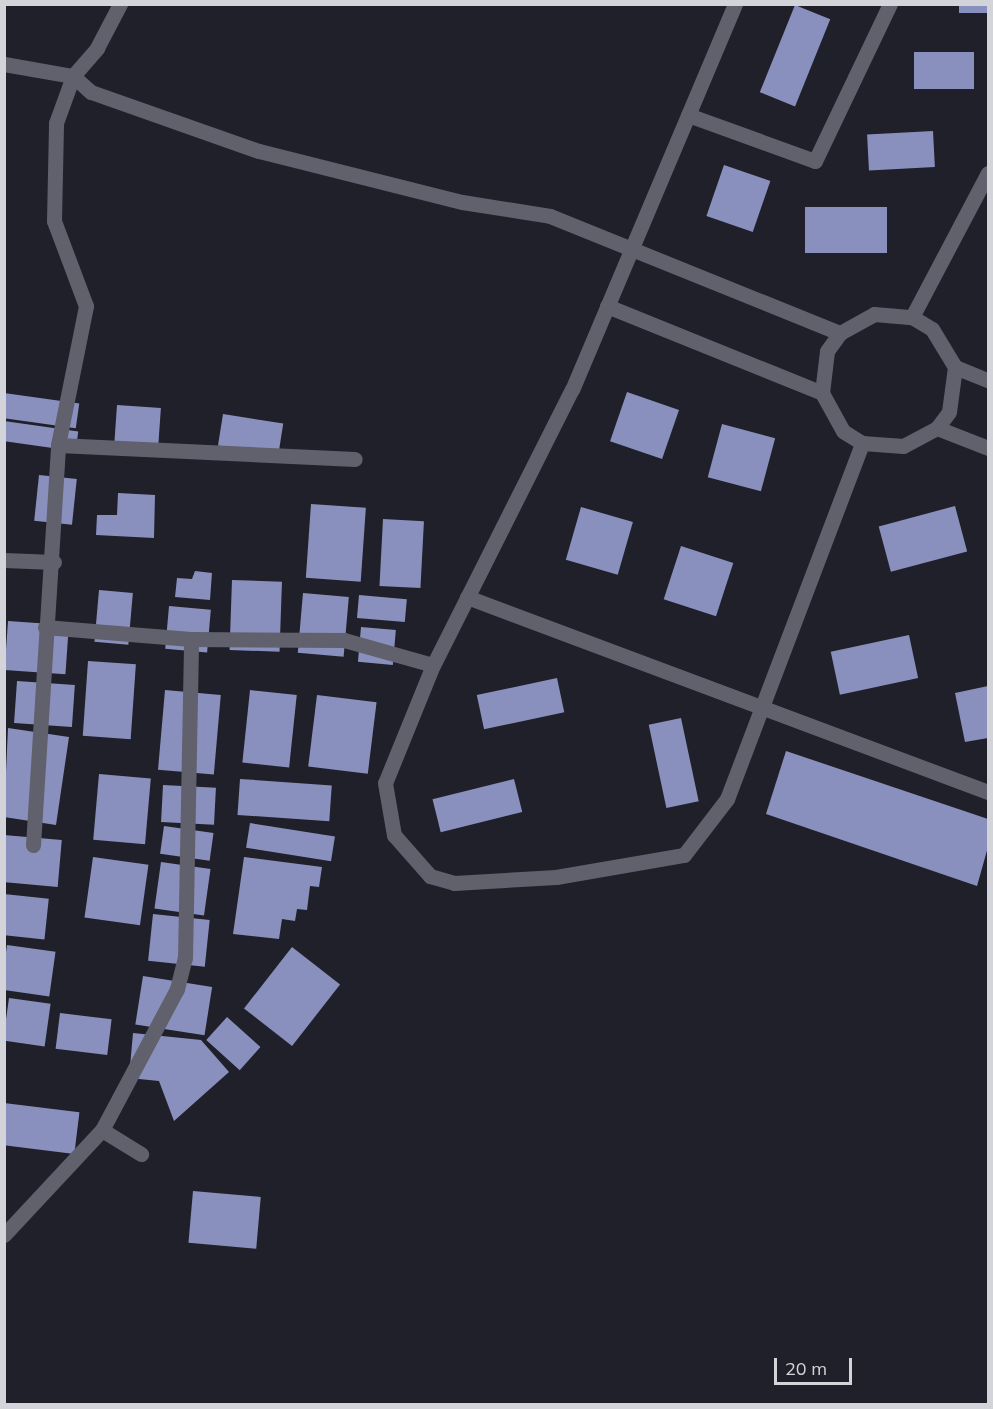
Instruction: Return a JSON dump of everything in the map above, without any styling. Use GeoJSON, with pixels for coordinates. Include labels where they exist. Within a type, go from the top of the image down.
{"type":"FeatureCollection","features":[{"type":"Feature","properties":{"kind":"street"},"geometry":{"type":"LineString","coordinates":[[33,845],[45,627],[54,562],[58,445],[86,306],[54,221],[51,174],[56,123],[73,76],[97,48],[120,4]]}},
{"type":"Feature","properties":{"kind":"street"},"geometry":{"type":"LineString","coordinates":[[735,4],[572,390],[433,665],[385,783],[386,808],[394,835],[441,882],[556,877],[684,855],[727,799],[862,443]]}},
{"type":"Feature","properties":{"kind":"street"},"geometry":{"type":"LineString","coordinates":[[688,116],[815,161],[890,4]]}},
{"type":"Feature","properties":{"kind":"street"},"geometry":{"type":"LineString","coordinates":[[4,64],[73,76],[91,92],[259,151],[462,202],[550,216],[633,246],[840,333]]}},
{"type":"Feature","properties":{"kind":"street"},"geometry":{"type":"LineString","coordinates":[[912,317],[988,173]]}},
{"type":"Feature","properties":{"kind":"street"},"geometry":{"type":"LineString","coordinates":[[607,306],[822,393]]}},
{"type":"Feature","properties":{"kind":"street"},"geometry":{"type":"LineString","coordinates":[[874,314],[912,317],[932,328],[955,367],[956,390],[937,428],[903,446],[862,443],[843,431],[822,393],[827,351],[840,333],[874,314]]}},
{"type":"Feature","properties":{"kind":"street"},"geometry":{"type":"LineString","coordinates":[[955,367],[988,380]]}},
{"type":"Feature","properties":{"kind":"street"},"geometry":{"type":"LineString","coordinates":[[937,428],[988,448]]}},
{"type":"Feature","properties":{"kind":"street"},"geometry":{"type":"LineString","coordinates":[[58,445],[355,459]]}},
{"type":"Feature","properties":{"kind":"street"},"geometry":{"type":"LineString","coordinates":[[4,560],[54,562]]}},
{"type":"Feature","properties":{"kind":"street"},"geometry":{"type":"LineString","coordinates":[[467,597],[988,792]]}},
{"type":"Feature","properties":{"kind":"street"},"geometry":{"type":"LineString","coordinates":[[45,627],[191,639],[344,640],[433,665]]}},
{"type":"Feature","properties":{"kind":"street"},"geometry":{"type":"LineString","coordinates":[[4,1235],[102,1130],[177,989],[185,958],[191,639]]}},
{"type":"Feature","properties":{"kind":"street"},"geometry":{"type":"LineString","coordinates":[[102,1130],[141,1154]]}},
{"type":"Feature","properties":{"kind":"building"},"geometry":{"type":"Polygon","coordinates":[[[959,4],[988,4],[988,13],[959,13],[959,4]]]}},
{"type":"Feature","properties":{"kind":"building"},"geometry":{"type":"Polygon","coordinates":[[[795,5],[830,19],[795,106],[760,92],[795,5]]]}},
{"type":"Feature","properties":{"kind":"building"},"geometry":{"type":"Polygon","coordinates":[[[914,52],[974,52],[974,89],[914,89],[914,52]]]}},
{"type":"Feature","properties":{"kind":"building"},"geometry":{"type":"Polygon","coordinates":[[[933,131],[935,167],[869,170],[867,134],[933,131]]]}},
{"type":"Feature","properties":{"kind":"building"},"geometry":{"type":"Polygon","coordinates":[[[724,165],[770,181],[753,232],[706,216],[724,165]]]}},
{"type":"Feature","properties":{"kind":"building"},"geometry":{"type":"Polygon","coordinates":[[[805,207],[887,207],[887,253],[805,253],[805,207]]]}},
{"type":"Feature","properties":{"kind":"building"},"geometry":{"type":"Polygon","coordinates":[[[627,392],[679,410],[662,459],[610,441],[627,392]]]}},
{"type":"Feature","properties":{"kind":"building"},"geometry":{"type":"Polygon","coordinates":[[[4,393],[79,404],[76,428],[4,418],[4,393]]]}},
{"type":"Feature","properties":{"kind":"building"},"geometry":{"type":"Polygon","coordinates":[[[117,405],[161,408],[158,453],[114,450],[117,405]]]}},
{"type":"Feature","properties":{"kind":"building"},"geometry":{"type":"Polygon","coordinates":[[[223,414],[283,424],[278,455],[218,446],[223,414]]]}},
{"type":"Feature","properties":{"kind":"building"},"geometry":{"type":"Polygon","coordinates":[[[4,421],[78,431],[75,451],[4,441],[4,421]]]}},
{"type":"Feature","properties":{"kind":"building"},"geometry":{"type":"Polygon","coordinates":[[[722,424],[775,438],[761,491],[708,477],[722,424]]]}},
{"type":"Feature","properties":{"kind":"building"},"geometry":{"type":"Polygon","coordinates":[[[39,475],[77,479],[72,525],[34,521],[39,475]]]}},
{"type":"Feature","properties":{"kind":"building"},"geometry":{"type":"Polygon","coordinates":[[[118,493],[155,495],[154,538],[96,535],[97,515],[117,515],[118,493]]]}},
{"type":"Feature","properties":{"kind":"building"},"geometry":{"type":"Polygon","coordinates":[[[311,504],[366,508],[361,582],[306,578],[311,504]]]}},
{"type":"Feature","properties":{"kind":"building"},"geometry":{"type":"Polygon","coordinates":[[[955,506],[967,551],[891,572],[879,526],[955,506]]]}},
{"type":"Feature","properties":{"kind":"building"},"geometry":{"type":"Polygon","coordinates":[[[581,507],[633,522],[618,575],[566,560],[581,507]]]}},
{"type":"Feature","properties":{"kind":"building"},"geometry":{"type":"Polygon","coordinates":[[[383,519],[424,521],[420,588],[379,586],[383,519]]]}},
{"type":"Feature","properties":{"kind":"building"},"geometry":{"type":"Polygon","coordinates":[[[681,546],[733,563],[716,616],[664,599],[681,546]]]}},
{"type":"Feature","properties":{"kind":"building"},"geometry":{"type":"Polygon","coordinates":[[[195,571],[212,573],[210,600],[175,597],[177,578],[192,579],[195,571]]]}},
{"type":"Feature","properties":{"kind":"building"},"geometry":{"type":"Polygon","coordinates":[[[232,580],[282,582],[280,652],[230,650],[232,580]]]}},
{"type":"Feature","properties":{"kind":"building"},"geometry":{"type":"Polygon","coordinates":[[[99,590],[133,593],[128,645],[94,642],[99,590]]]}},
{"type":"Feature","properties":{"kind":"building"},"geometry":{"type":"Polygon","coordinates":[[[303,593],[349,597],[344,657],[298,653],[303,593]]]}},
{"type":"Feature","properties":{"kind":"building"},"geometry":{"type":"Polygon","coordinates":[[[359,595],[407,599],[405,622],[357,618],[359,595]]]}},
{"type":"Feature","properties":{"kind":"building"},"geometry":{"type":"Polygon","coordinates":[[[169,606],[211,610],[207,652],[165,649],[169,606]]]}},
{"type":"Feature","properties":{"kind":"building"},"geometry":{"type":"Polygon","coordinates":[[[8,621],[69,625],[65,674],[5,670],[8,621]]]}},
{"type":"Feature","properties":{"kind":"building"},"geometry":{"type":"Polygon","coordinates":[[[361,627],[396,630],[393,665],[358,662],[361,627]]]}},
{"type":"Feature","properties":{"kind":"building"},"geometry":{"type":"Polygon","coordinates":[[[909,635],[918,678],[840,695],[831,652],[909,635]]]}},
{"type":"Feature","properties":{"kind":"building"},"geometry":{"type":"Polygon","coordinates":[[[88,661],[136,664],[131,739],[83,736],[88,661]]]}},
{"type":"Feature","properties":{"kind":"building"},"geometry":{"type":"Polygon","coordinates":[[[557,678],[564,712],[484,729],[477,695],[557,678]]]}},
{"type":"Feature","properties":{"kind":"building"},"geometry":{"type":"Polygon","coordinates":[[[17,681],[75,685],[72,727],[14,723],[17,681]]]}},
{"type":"Feature","properties":{"kind":"building"},"geometry":{"type":"Polygon","coordinates":[[[988,686],[988,738],[965,742],[955,693],[988,686]]]}},
{"type":"Feature","properties":{"kind":"building"},"geometry":{"type":"Polygon","coordinates":[[[165,690],[221,695],[214,775],[158,770],[165,690]]]}},
{"type":"Feature","properties":{"kind":"building"},"geometry":{"type":"Polygon","coordinates":[[[250,690],[297,695],[289,768],[242,763],[250,690]]]}},
{"type":"Feature","properties":{"kind":"building"},"geometry":{"type":"Polygon","coordinates":[[[317,695],[377,702],[368,774],[308,766],[317,695]]]}},
{"type":"Feature","properties":{"kind":"building"},"geometry":{"type":"Polygon","coordinates":[[[681,718],[699,801],[666,808],[649,725],[681,718]]]}},
{"type":"Feature","properties":{"kind":"building"},"geometry":{"type":"Polygon","coordinates":[[[8,728],[69,737],[56,825],[4,817],[8,728]]]}},
{"type":"Feature","properties":{"kind":"building"},"geometry":{"type":"Polygon","coordinates":[[[786,751],[988,819],[988,847],[977,886],[766,814],[786,751]]]}},
{"type":"Feature","properties":{"kind":"building"},"geometry":{"type":"Polygon","coordinates":[[[99,774],[151,779],[145,844],[93,840],[99,774]]]}},
{"type":"Feature","properties":{"kind":"building"},"geometry":{"type":"Polygon","coordinates":[[[240,779],[332,785],[329,821],[237,815],[240,779]]]}},
{"type":"Feature","properties":{"kind":"building"},"geometry":{"type":"Polygon","coordinates":[[[514,779],[522,812],[441,832],[432,799],[514,779]]]}},
{"type":"Feature","properties":{"kind":"building"},"geometry":{"type":"Polygon","coordinates":[[[163,785],[216,788],[214,825],[161,822],[163,785]]]}},
{"type":"Feature","properties":{"kind":"building"},"geometry":{"type":"Polygon","coordinates":[[[250,823],[335,836],[331,861],[246,848],[250,823]]]}},
{"type":"Feature","properties":{"kind":"building"},"geometry":{"type":"Polygon","coordinates":[[[164,826],[214,833],[210,861],[160,854],[164,826]]]}},
{"type":"Feature","properties":{"kind":"building"},"geometry":{"type":"Polygon","coordinates":[[[4,835],[62,840],[58,887],[4,882],[4,835]]]}},
{"type":"Feature","properties":{"kind":"building"},"geometry":{"type":"Polygon","coordinates":[[[93,857],[148,865],[140,925],[85,917],[93,857]]]}},
{"type":"Feature","properties":{"kind":"building"},"geometry":{"type":"Polygon","coordinates":[[[244,857],[322,867],[319,887],[310,886],[307,910],[297,909],[295,921],[282,919],[279,939],[233,934],[244,857]]]}},
{"type":"Feature","properties":{"kind":"building"},"geometry":{"type":"Polygon","coordinates":[[[161,862],[211,869],[204,916],[154,909],[161,862]]]}},
{"type":"Feature","properties":{"kind":"building"},"geometry":{"type":"Polygon","coordinates":[[[4,894],[49,899],[44,939],[4,935],[4,894]]]}},
{"type":"Feature","properties":{"kind":"building"},"geometry":{"type":"Polygon","coordinates":[[[153,914],[210,920],[205,967],[148,961],[153,914]]]}},
{"type":"Feature","properties":{"kind":"building"},"geometry":{"type":"Polygon","coordinates":[[[7,945],[56,952],[49,996],[4,990],[7,945]]]}},
{"type":"Feature","properties":{"kind":"building"},"geometry":{"type":"Polygon","coordinates":[[[292,947],[340,985],[292,1046],[244,1008],[292,947]]]}},
{"type":"Feature","properties":{"kind":"building"},"geometry":{"type":"Polygon","coordinates":[[[143,976],[212,987],[204,1035],[135,1024],[143,976]]]}},
{"type":"Feature","properties":{"kind":"building"},"geometry":{"type":"Polygon","coordinates":[[[9,998],[51,1004],[45,1046],[4,1041],[9,998]]]}},
{"type":"Feature","properties":{"kind":"building"},"geometry":{"type":"Polygon","coordinates":[[[60,1013],[112,1019],[107,1055],[56,1049],[60,1013]]]}},
{"type":"Feature","properties":{"kind":"building"},"geometry":{"type":"Polygon","coordinates":[[[227,1017],[260,1047],[240,1070],[206,1040],[227,1017]]]}},
{"type":"Feature","properties":{"kind":"building"},"geometry":{"type":"Polygon","coordinates":[[[133,1033],[201,1040],[229,1072],[174,1121],[159,1081],[129,1078],[133,1033]]]}},
{"type":"Feature","properties":{"kind":"building"},"geometry":{"type":"Polygon","coordinates":[[[4,1103],[79,1112],[74,1154],[4,1145],[4,1103]]]}},
{"type":"Feature","properties":{"kind":"building"},"geometry":{"type":"Polygon","coordinates":[[[193,1191],[261,1197],[256,1249],[188,1243],[193,1191]]]}}]}
